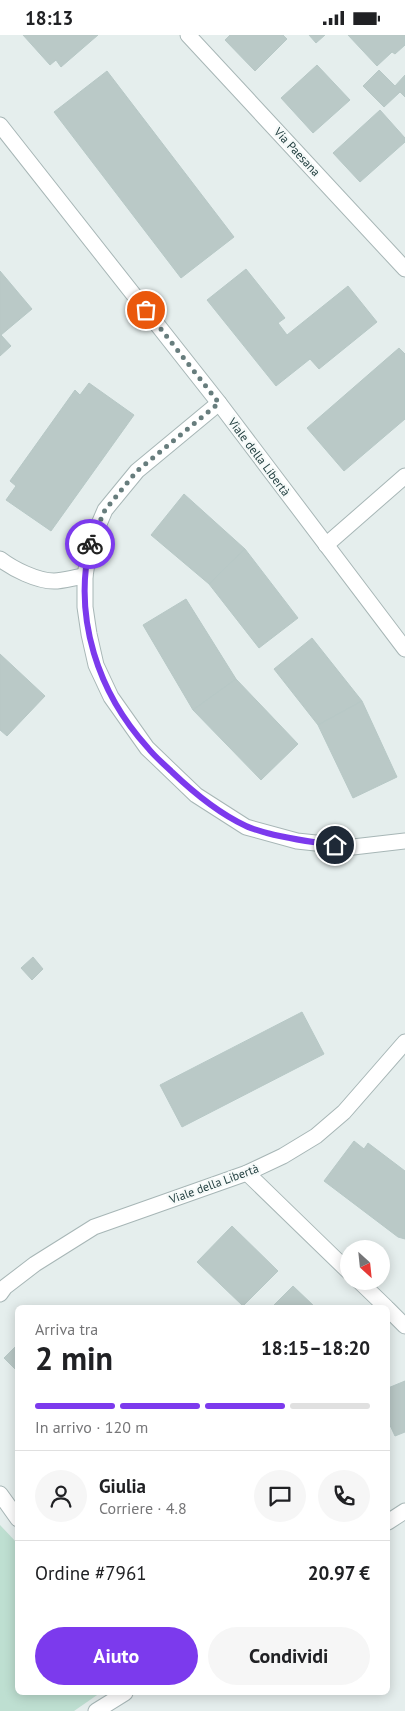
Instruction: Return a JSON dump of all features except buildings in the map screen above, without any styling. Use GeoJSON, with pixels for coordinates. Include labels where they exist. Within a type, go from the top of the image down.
{"type":"FeatureCollection","features":[{"type":"Feature","properties":{"kind":"street","name":"Via Paesana"},"geometry":{"type":"LineString","coordinates":[[188,35],[405,269]]}},
{"type":"Feature","properties":{"kind":"street","name":"Viale della Libertà"},"geometry":{"type":"LineString","coordinates":[[0,125],[219,403],[405,649]]}},
{"type":"Feature","properties":{"kind":"street"},"geometry":{"type":"LineString","coordinates":[[219,403],[137,471],[105,510],[90,545],[85,576],[85,607],[96,665],[112,697],[148,748],[196,795],[246,827],[297,841],[353,847],[405,841]]}},
{"type":"Feature","properties":{"kind":"street"},"geometry":{"type":"LineString","coordinates":[[326,545],[405,476]]}},
{"type":"Feature","properties":{"kind":"street"},"geometry":{"type":"LineString","coordinates":[[0,559],[30,575],[53,581],[85,576]]}},
{"type":"Feature","properties":{"kind":"street","name":"Viale della Libertà"},"geometry":{"type":"LineString","coordinates":[[0,1294],[5,1287],[35,1264],[94,1227],[247,1173],[283,1157],[316,1137],[344,1112],[405,1042]]}},
{"type":"Feature","properties":{"kind":"street"},"geometry":{"type":"LineString","coordinates":[[247,1173],[340,1263]]}},
{"type":"Feature","properties":{"kind":"street"},"geometry":{"type":"LineString","coordinates":[[368,1290],[384,1305]]}},
{"type":"Feature","properties":{"kind":"street"},"geometry":{"type":"LineString","coordinates":[[390,1311],[405,1326]]}},
{"type":"Feature","properties":{"kind":"street"},"geometry":{"type":"LineString","coordinates":[[0,1494],[15,1515]]}},
{"type":"Feature","properties":{"kind":"street"},"geometry":{"type":"LineString","coordinates":[[390,1521],[405,1511]]}},
{"type":"Feature","properties":{"kind":"street"},"geometry":{"type":"LineString","coordinates":[[96,1711],[122,1695]]}},
{"type":"Feature","properties":{"kind":"green space"},"geometry":{"type":"Polygon","coordinates":[[[0,1525],[15,1541],[15,1695],[97,1695],[74,1711],[0,1711],[0,1525]]]}},
{"type":"Feature","properties":{"kind":"way so far"},"geometry":{"type":"LineString","coordinates":[[90,544],[105,510],[137,471],[219,403],[146,310]]}},
{"type":"Feature","properties":{"kind":"route"},"geometry":{"type":"LineString","coordinates":[[90,544],[85,576],[85,607],[96,665],[128,723],[148,748],[196,795],[246,827],[297,841],[335,845]]}}]}
